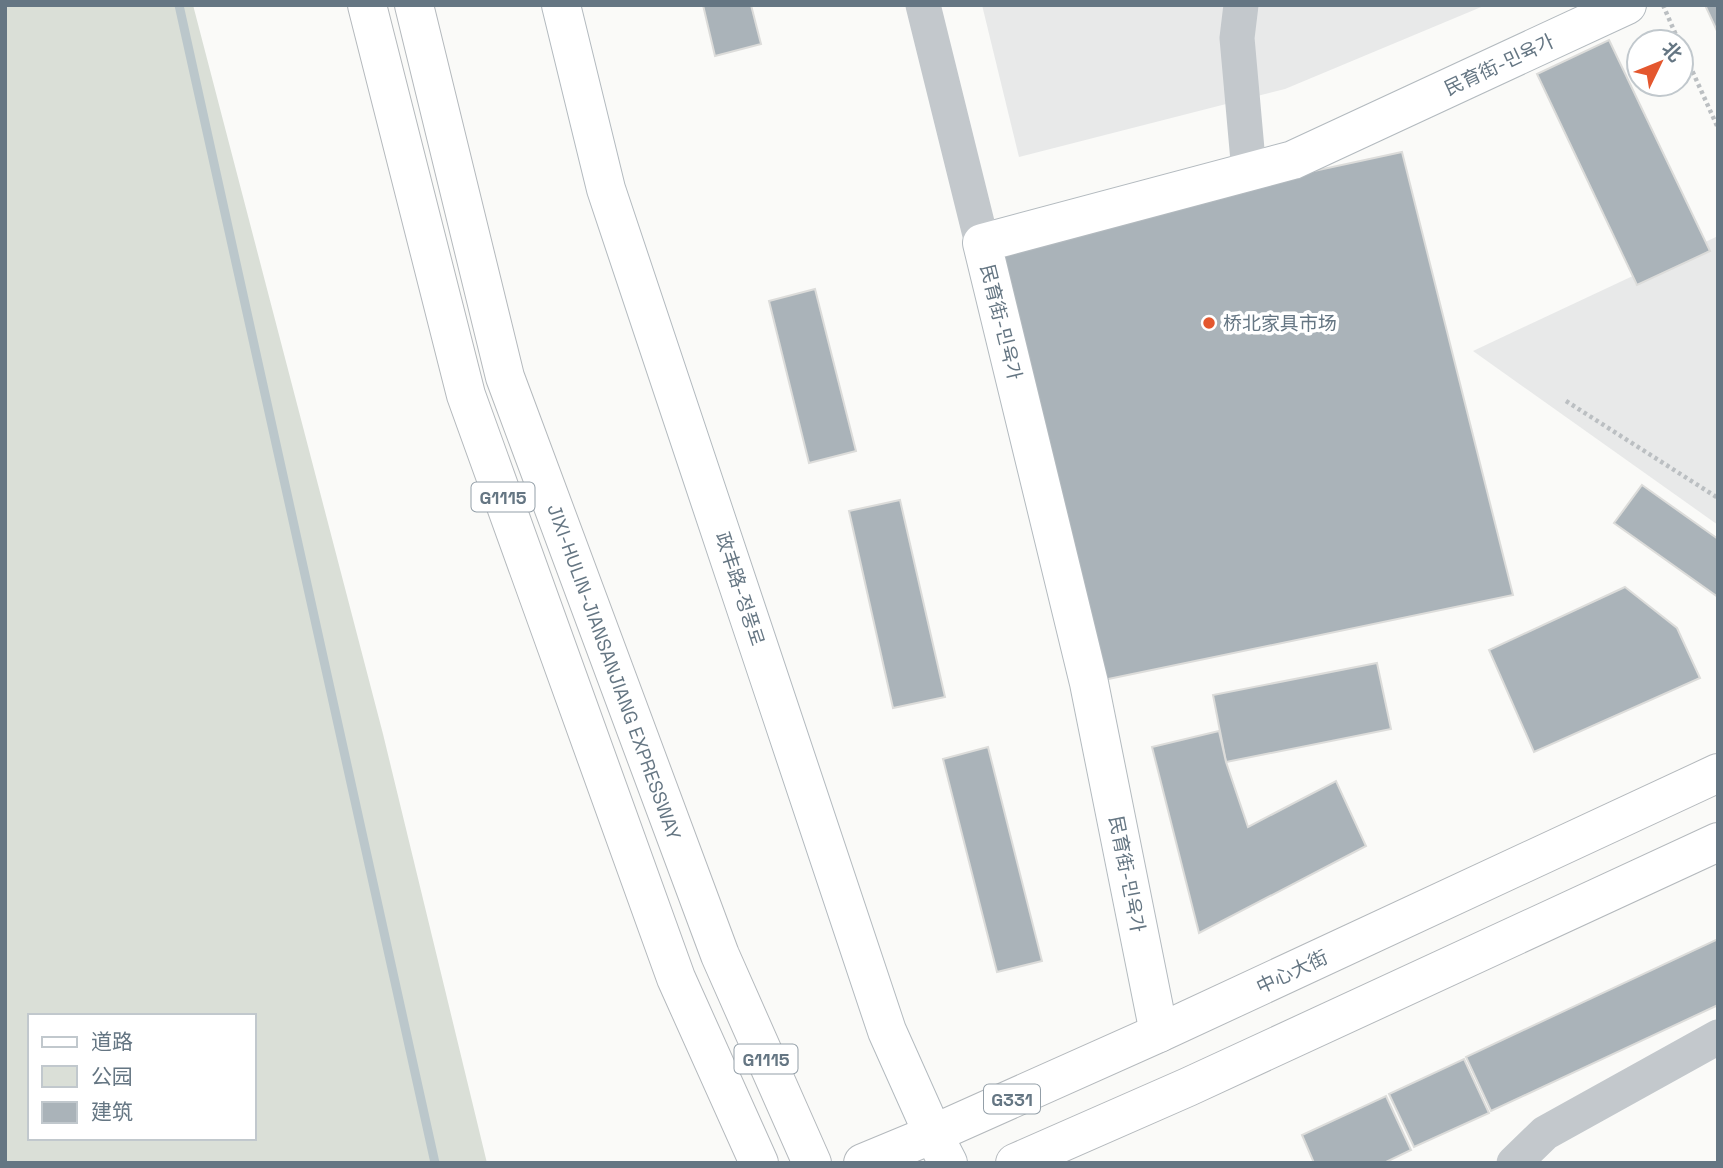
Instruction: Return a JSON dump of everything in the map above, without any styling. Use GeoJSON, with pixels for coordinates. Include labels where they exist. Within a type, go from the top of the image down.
{"type":"FeatureCollection","features":[{"type":"Feature","properties":{"kind":"main road","name":"G1115"},"geometry":{"type":"LineString","coordinates":[[367,5],[466,395],[676,978],[759,1163]]}},
{"type":"Feature","properties":{"kind":"main road","name":"JIXI-HULIN-JIANSANJIANG EXPRESSWAY"},"geometry":{"type":"LineString","coordinates":[[414,5],[505,377],[720,955],[812,1163]]}},
{"type":"Feature","properties":{"kind":"main road","name":"政丰路-정풍로"},"geometry":{"type":"LineString","coordinates":[[561,5],[606,189],[887,1031],[941,1149]]}},
{"type":"Feature","properties":{"kind":"main road","name":"民育街-민육가"},"geometry":{"type":"LineString","coordinates":[[1159,1033],[1089,683],[982,243],[1293,160],[1627,5]]}},
{"type":"Feature","properties":{"kind":"main road","name":"中心大街"},"geometry":{"type":"LineString","coordinates":[[863,1163],[941,1149],[1159,1033],[1718,773]]}},
{"type":"Feature","properties":{"kind":"main road"},"geometry":{"type":"LineString","coordinates":[[1015,1163],[1188,1087],[1718,842]]}},
{"type":"Feature","properties":{"kind":"street"},"geometry":{"type":"LineString","coordinates":[[923,5],[982,243]]}},
{"type":"Feature","properties":{"kind":"street"},"geometry":{"type":"LineString","coordinates":[[1241,5],[1237,38],[1249,172]]}},
{"type":"Feature","properties":{"kind":"street"},"geometry":{"type":"LineString","coordinates":[[1514,1163],[1545,1133],[1718,1037]]}},
{"type":"Feature","properties":{"kind":"path"},"geometry":{"type":"LineString","coordinates":[[1663,5],[1673,28]]}},
{"type":"Feature","properties":{"kind":"path"},"geometry":{"type":"LineString","coordinates":[[1695,77],[1718,128]]}},
{"type":"Feature","properties":{"kind":"path"},"geometry":{"type":"LineString","coordinates":[[1566,401],[1718,498]]}},
{"type":"Feature","properties":{"kind":"shaded area"},"geometry":{"type":"Polygon","coordinates":[[[982,5],[1486,5],[1285,89],[1019,157],[982,5]]]}},
{"type":"Feature","properties":{"kind":"shaded area"},"geometry":{"type":"Polygon","coordinates":[[[1718,236],[1718,525],[1473,351],[1718,236]]]}},
{"type":"Feature","properties":{"kind":"green space"},"geometry":{"type":"Polygon","coordinates":[[[5,5],[193,5],[383,734],[487,1163],[5,1163],[5,5]]]}},
{"type":"Feature","properties":{"kind":"building"},"geometry":{"type":"Polygon","coordinates":[[[703,5],[751,5],[761,44],[715,56],[703,5]]]}},
{"type":"Feature","properties":{"kind":"building"},"geometry":{"type":"Polygon","coordinates":[[[1705,5],[1718,5],[1718,33],[1705,5]]]}},
{"type":"Feature","properties":{"kind":"building"},"geometry":{"type":"Polygon","coordinates":[[[1609,40],[1625,73],[1625,98],[1637,98],[1710,251],[1637,285],[1537,74],[1609,40]]]}},
{"type":"Feature","properties":{"kind":"building"},"geometry":{"type":"Polygon","coordinates":[[[1402,152],[1513,595],[1089,683],[982,243],[1402,152]]]}},
{"type":"Feature","properties":{"kind":"building"},"geometry":{"type":"Polygon","coordinates":[[[815,289],[856,451],[809,463],[769,301],[815,289]]]}},
{"type":"Feature","properties":{"kind":"building"},"geometry":{"type":"Polygon","coordinates":[[[1642,485],[1718,539],[1718,597],[1614,523],[1642,485]]]}},
{"type":"Feature","properties":{"kind":"building"},"geometry":{"type":"Polygon","coordinates":[[[900,500],[945,697],[893,708],[849,511],[900,500]]]}},
{"type":"Feature","properties":{"kind":"building"},"geometry":{"type":"Polygon","coordinates":[[[1625,587],[1677,628],[1700,678],[1534,752],[1489,650],[1625,587]]]}},
{"type":"Feature","properties":{"kind":"building"},"geometry":{"type":"Polygon","coordinates":[[[1377,663],[1391,729],[1226,762],[1213,695],[1377,663]]]}},
{"type":"Feature","properties":{"kind":"building"},"geometry":{"type":"Polygon","coordinates":[[[1219,731],[1226,762],[1248,827],[1336,781],[1366,846],[1199,933],[1152,747],[1219,731]]]}},
{"type":"Feature","properties":{"kind":"building"},"geometry":{"type":"Polygon","coordinates":[[[988,747],[1042,961],[997,972],[943,759],[988,747]]]}},
{"type":"Feature","properties":{"kind":"building"},"geometry":{"type":"Polygon","coordinates":[[[1718,939],[1718,1005],[1491,1111],[1466,1057],[1718,939]]]}},
{"type":"Feature","properties":{"kind":"building"},"geometry":{"type":"Polygon","coordinates":[[[1464,1059],[1489,1113],[1414,1147],[1389,1094],[1464,1059]]]}},
{"type":"Feature","properties":{"kind":"building"},"geometry":{"type":"Polygon","coordinates":[[[1386,1096],[1411,1150],[1384,1163],[1314,1163],[1302,1135],[1386,1096]]]}},
{"type":"Feature","properties":{"kind":"waterway"},"geometry":{"type":"LineString","coordinates":[[179,5],[435,1163]]}},
{"type":"Feature","properties":{"kind":"place","name":"桥北家具市场"},"geometry":{"type":"Point","coordinates":[1209,323]}}]}
